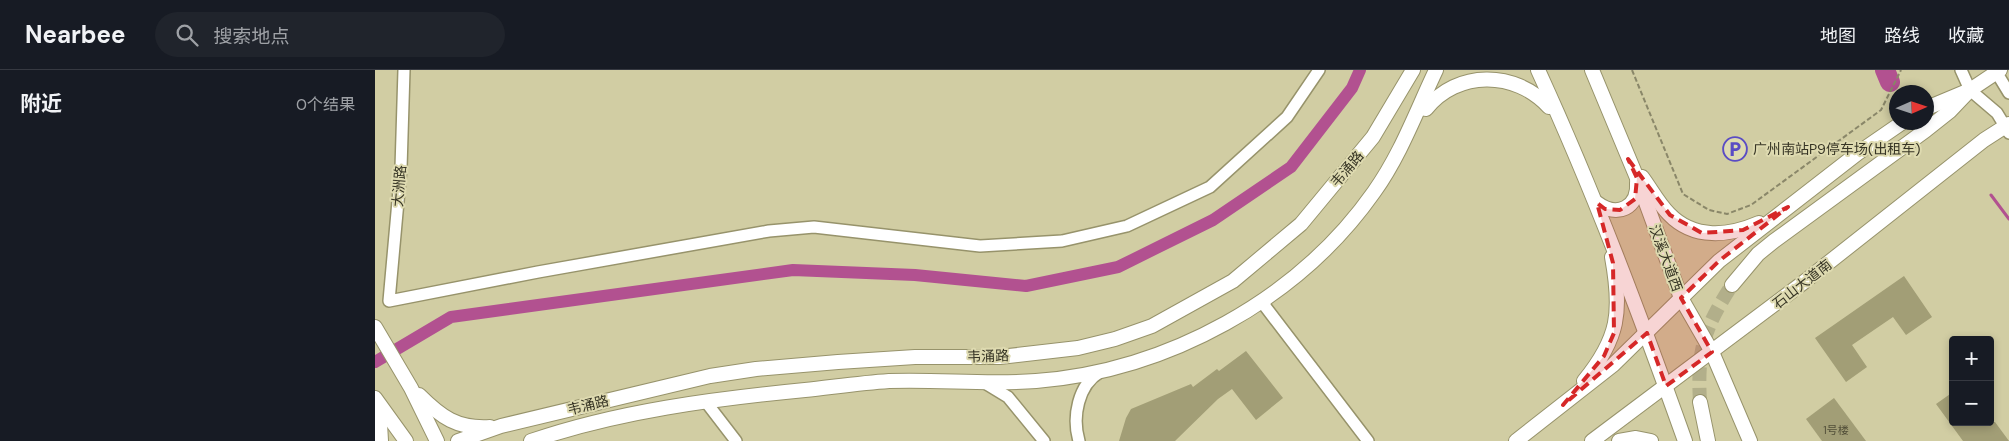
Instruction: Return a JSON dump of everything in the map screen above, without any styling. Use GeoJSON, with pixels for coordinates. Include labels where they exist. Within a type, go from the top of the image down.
{"type":"FeatureCollection","features":[{"type":"Feature","properties":{"kind":"main road","name":"韦涌路"},"geometry":{"type":"LineString","coordinates":[[458,441],[501,426],[710,376],[755,369],[915,357],[1019,355],[1078,348],[1115,339],[1152,326],[1233,281],[1301,224],[1373,137],[1413,70]]}},
{"type":"Feature","properties":{"kind":"main road"},"geometry":{"type":"LineString","coordinates":[[1538,70],[1583,168],[1605,222],[1685,441]]}},
{"type":"Feature","properties":{"kind":"main road","name":"汉溪大道西"},"geometry":{"type":"LineString","coordinates":[[1592,70],[1637,178],[1681,298],[1712,352],[1750,441]]}},
{"type":"Feature","properties":{"kind":"main road"},"geometry":{"type":"LineString","coordinates":[[1934,105],[1969,90],[1997,71]]}},
{"type":"Feature","properties":{"kind":"main road","name":"韦涌路"},"geometry":{"type":"LineString","coordinates":[[531,441],[652,411],[760,394],[889,381],[985,383],[1037,381],[1103,370],[1146,360],[1206,334],[1261,302],[1295,275],[1349,223],[1373,193],[1397,157],[1434,72]]}},
{"type":"Feature","properties":{"kind":"main road"},"geometry":{"type":"LineString","coordinates":[[1397,157],[1434,96],[1455,78],[1468,73],[1502,72],[1527,84],[1539,93],[1553,112],[1583,168]]}},
{"type":"Feature","properties":{"kind":"main road"},"geometry":{"type":"LineString","coordinates":[[1731,285],[1763,250],[1926,130],[1950,111],[1969,90]]}},
{"type":"Feature","properties":{"kind":"main road","name":"石山大道南"},"geometry":{"type":"LineString","coordinates":[[1592,441],[2008,127]]}},
{"type":"Feature","properties":{"kind":"main road"},"geometry":{"type":"LineString","coordinates":[[1515,441],[1613,365],[1719,261],[1858,152],[1891,130]]}},
{"type":"Feature","properties":{"kind":"main road"},"geometry":{"type":"LineString","coordinates":[[1628,159],[1670,215],[1680,223],[1702,233],[1716,234],[1743,230],[1788,207]]}},
{"type":"Feature","properties":{"kind":"main road"},"geometry":{"type":"LineString","coordinates":[[1597,203],[1611,211],[1620,210],[1630,204],[1638,193],[1637,178]]}},
{"type":"Feature","properties":{"kind":"main road"},"geometry":{"type":"LineString","coordinates":[[1563,405],[1603,356],[1614,333],[1617,311],[1616,282],[1605,222]]}},
{"type":"Feature","properties":{"kind":"main road"},"geometry":{"type":"LineString","coordinates":[[375,328],[411,388],[437,441]]}},
{"type":"Feature","properties":{"kind":"main road"},"geometry":{"type":"LineString","coordinates":[[411,388],[440,415],[459,424],[475,427],[501,426]]}},
{"type":"Feature","properties":{"kind":"main road"},"geometry":{"type":"LineString","coordinates":[[377,400],[381,441]]}},
{"type":"Feature","properties":{"kind":"main road"},"geometry":{"type":"LineString","coordinates":[[377,400],[406,441]]}},
{"type":"Feature","properties":{"kind":"main road"},"geometry":{"type":"LineString","coordinates":[[1700,402],[1708,441]]}},
{"type":"Feature","properties":{"kind":"main road"},"geometry":{"type":"LineString","coordinates":[[549,415],[549,437]]}},
{"type":"Feature","properties":{"kind":"main road"},"geometry":{"type":"LineString","coordinates":[[1619,441],[1636,438],[1651,441]]}},
{"type":"Feature","properties":{"kind":"street","name":"大洲路"},"geometry":{"type":"LineString","coordinates":[[404,70],[401,168],[389,301],[538,272],[769,231],[814,228],[980,246],[1063,242],[1127,226],[1209,187],[1287,117],[1319,70]]}},
{"type":"Feature","properties":{"kind":"street"},"geometry":{"type":"LineString","coordinates":[[1961,70],[1969,90],[1997,114],[2008,127]]}},
{"type":"Feature","properties":{"kind":"street"},"geometry":{"type":"LineString","coordinates":[[1997,71],[2009,93]]}},
{"type":"Feature","properties":{"kind":"street"},"geometry":{"type":"LineString","coordinates":[[1261,302],[1368,441]]}},
{"type":"Feature","properties":{"kind":"street"},"geometry":{"type":"LineString","coordinates":[[1079,441],[1075,423],[1084,388],[1091,378],[1103,370]]}},
{"type":"Feature","properties":{"kind":"street"},"geometry":{"type":"LineString","coordinates":[[985,383],[1008,397],[1044,441]]}},
{"type":"Feature","properties":{"kind":"street"},"geometry":{"type":"LineString","coordinates":[[706,402],[736,441]]}},
{"type":"Feature","properties":{"kind":"path"},"geometry":{"type":"LineString","coordinates":[[1633,70],[1683,194],[1709,210],[1727,214],[1751,205],[1881,110],[1901,70]]}},
{"type":"Feature","properties":{"kind":"highlighted area"},"geometry":{"type":"Polygon","coordinates":[[[1628,159],[1670,215],[1702,233],[1743,230],[1788,207],[1719,261],[1681,298],[1712,352],[1666,386],[1647,333],[1563,405],[1604,356],[1614,333],[1613,263],[1597,203],[1605,209],[1620,210],[1635,199],[1637,178],[1628,159]]]}},
{"type":"Feature","properties":{"kind":"building"},"geometry":{"type":"Polygon","coordinates":[[[1904,276],[1932,317],[1906,335],[1893,317],[1852,345],[1867,367],[1846,382],[1815,338],[1904,276]]]}},
{"type":"Feature","properties":{"kind":"building"},"geometry":{"type":"Polygon","coordinates":[[[1246,351],[1283,398],[1256,420],[1232,389],[1218,399],[1175,441],[1119,441],[1126,418],[1131,409],[1191,384],[1193,387],[1246,351]]]}},
{"type":"Feature","properties":{"kind":"building"},"geometry":{"type":"Polygon","coordinates":[[[1949,395],[1949,422],[1936,404],[1949,395]]]}},
{"type":"Feature","properties":{"kind":"building"},"geometry":{"type":"Polygon","coordinates":[[[1834,398],[1866,441],[1822,441],[1806,419],[1834,398]]]}},
{"type":"Feature","properties":{"kind":"building"},"geometry":{"type":"Polygon","coordinates":[[[1995,422],[2009,441],[1963,441],[1952,426],[1994,426],[1995,422]]]}},
{"type":"Feature","properties":{"kind":"waterway"},"geometry":{"type":"LineString","coordinates":[[375,362],[451,317],[793,270],[915,275],[1026,286],[1118,267],[1213,220],[1291,167],[1352,88],[1360,70]]}},
{"type":"Feature","properties":{"kind":"waterway"},"geometry":{"type":"LineString","coordinates":[[1885,70],[1890,82]]}},
{"type":"Feature","properties":{"kind":"waterway"},"geometry":{"type":"LineString","coordinates":[[1991,195],[2009,219]]}},
{"type":"Feature","properties":{"kind":"tunnel"},"geometry":{"type":"LineString","coordinates":[[1700,402],[1700,368],[1704,340],[1722,300],[1732,285]]}},
{"type":"Feature","properties":{"kind":"place","name":"广州南站P9停车场(出租车)"},"geometry":{"type":"Point","coordinates":[1735,149]}}]}
